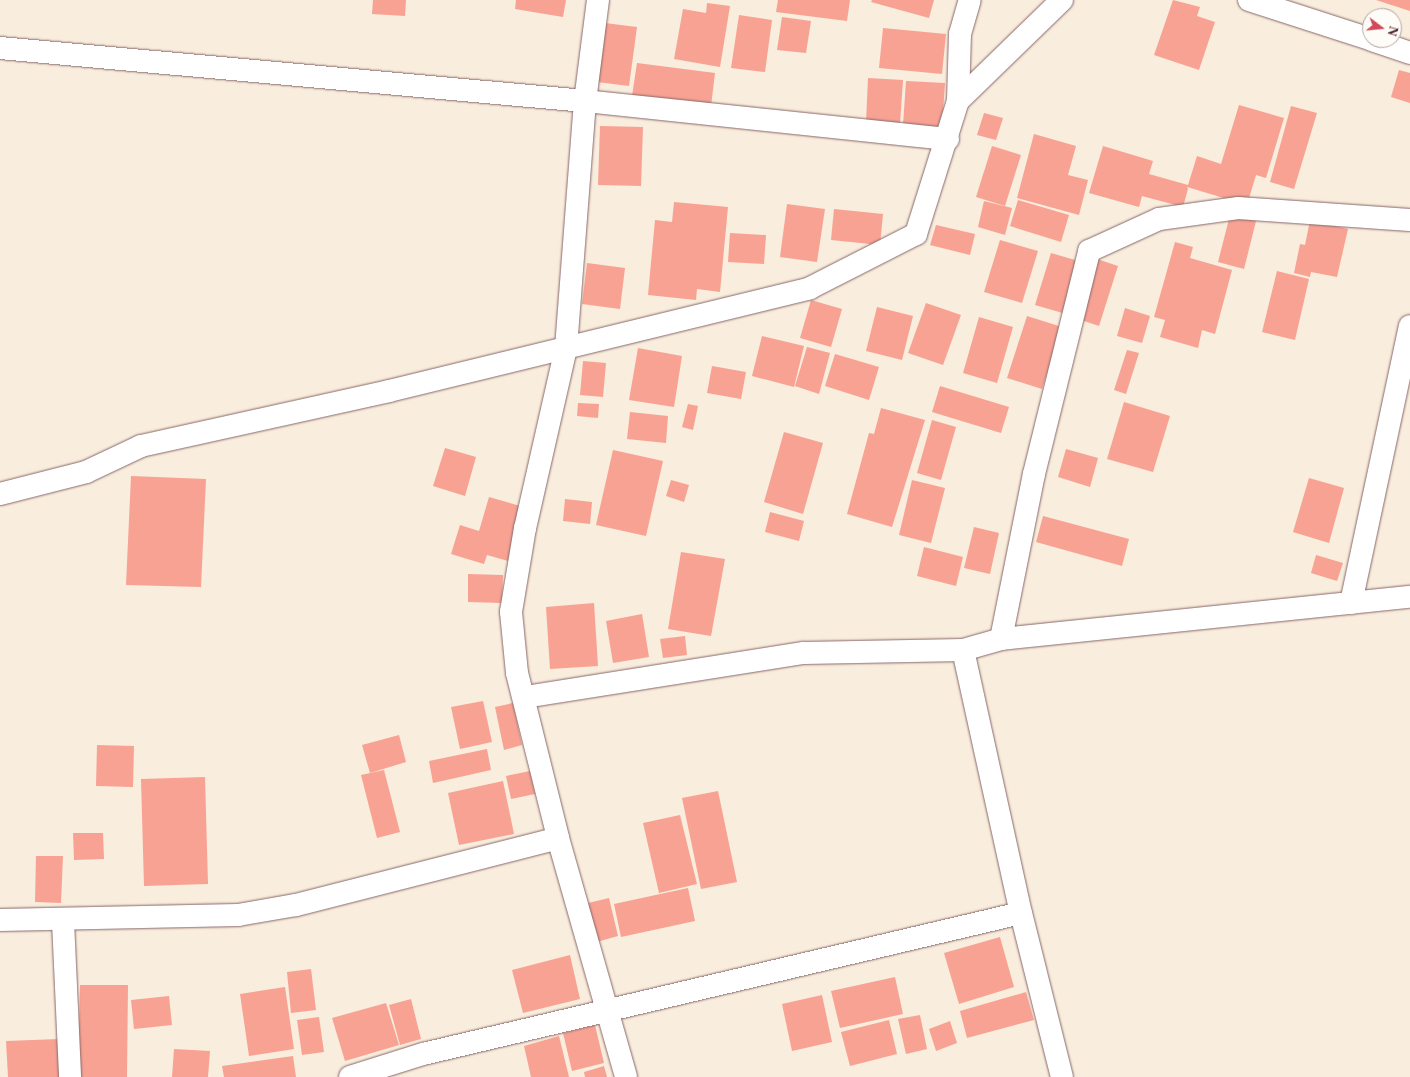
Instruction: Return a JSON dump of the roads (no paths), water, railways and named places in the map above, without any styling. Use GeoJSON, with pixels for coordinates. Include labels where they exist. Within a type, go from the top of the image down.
{"type":"FeatureCollection","features":[{"type":"Feature","properties":{"kind":"street"},"geometry":{"type":"LineString","coordinates":[[598,0],[585,101],[566,348],[525,528],[511,612],[518,672],[558,838],[609,1011],[626,1077]]}},
{"type":"Feature","properties":{"kind":"street"},"geometry":{"type":"LineString","coordinates":[[0,494],[86,472],[141,446],[389,391],[810,288],[916,234],[948,139],[958,102],[960,34],[970,0]]}},
{"type":"Feature","properties":{"kind":"street"},"geometry":{"type":"LineString","coordinates":[[958,102],[1062,0]]}},
{"type":"Feature","properties":{"kind":"street"},"geometry":{"type":"LineString","coordinates":[[1249,0],[1362,37]]}},
{"type":"Feature","properties":{"kind":"street"},"geometry":{"type":"LineString","coordinates":[[0,48],[585,101],[948,139]]}},
{"type":"Feature","properties":{"kind":"street"},"geometry":{"type":"LineString","coordinates":[[1395,48],[1410,53]]}},
{"type":"Feature","properties":{"kind":"street"},"geometry":{"type":"LineString","coordinates":[[1001,639],[1034,474],[1089,251],[1159,219],[1238,208],[1410,220]]}},
{"type":"Feature","properties":{"kind":"street"},"geometry":{"type":"LineString","coordinates":[[1351,603],[1410,326]]}},
{"type":"Feature","properties":{"kind":"street"},"geometry":{"type":"LineString","coordinates":[[524,697],[804,653],[963,650],[1001,639],[1410,597]]}},
{"type":"Feature","properties":{"kind":"street"},"geometry":{"type":"LineString","coordinates":[[963,650],[1021,913],[1062,1077]]}},
{"type":"Feature","properties":{"kind":"street"},"geometry":{"type":"LineString","coordinates":[[0,920],[63,920],[238,915],[296,904],[558,838]]}},
{"type":"Feature","properties":{"kind":"street"},"geometry":{"type":"LineString","coordinates":[[350,1077],[423,1054],[1021,913]]}},
{"type":"Feature","properties":{"kind":"street"},"geometry":{"type":"LineString","coordinates":[[63,920],[70,1077]]}}]}
